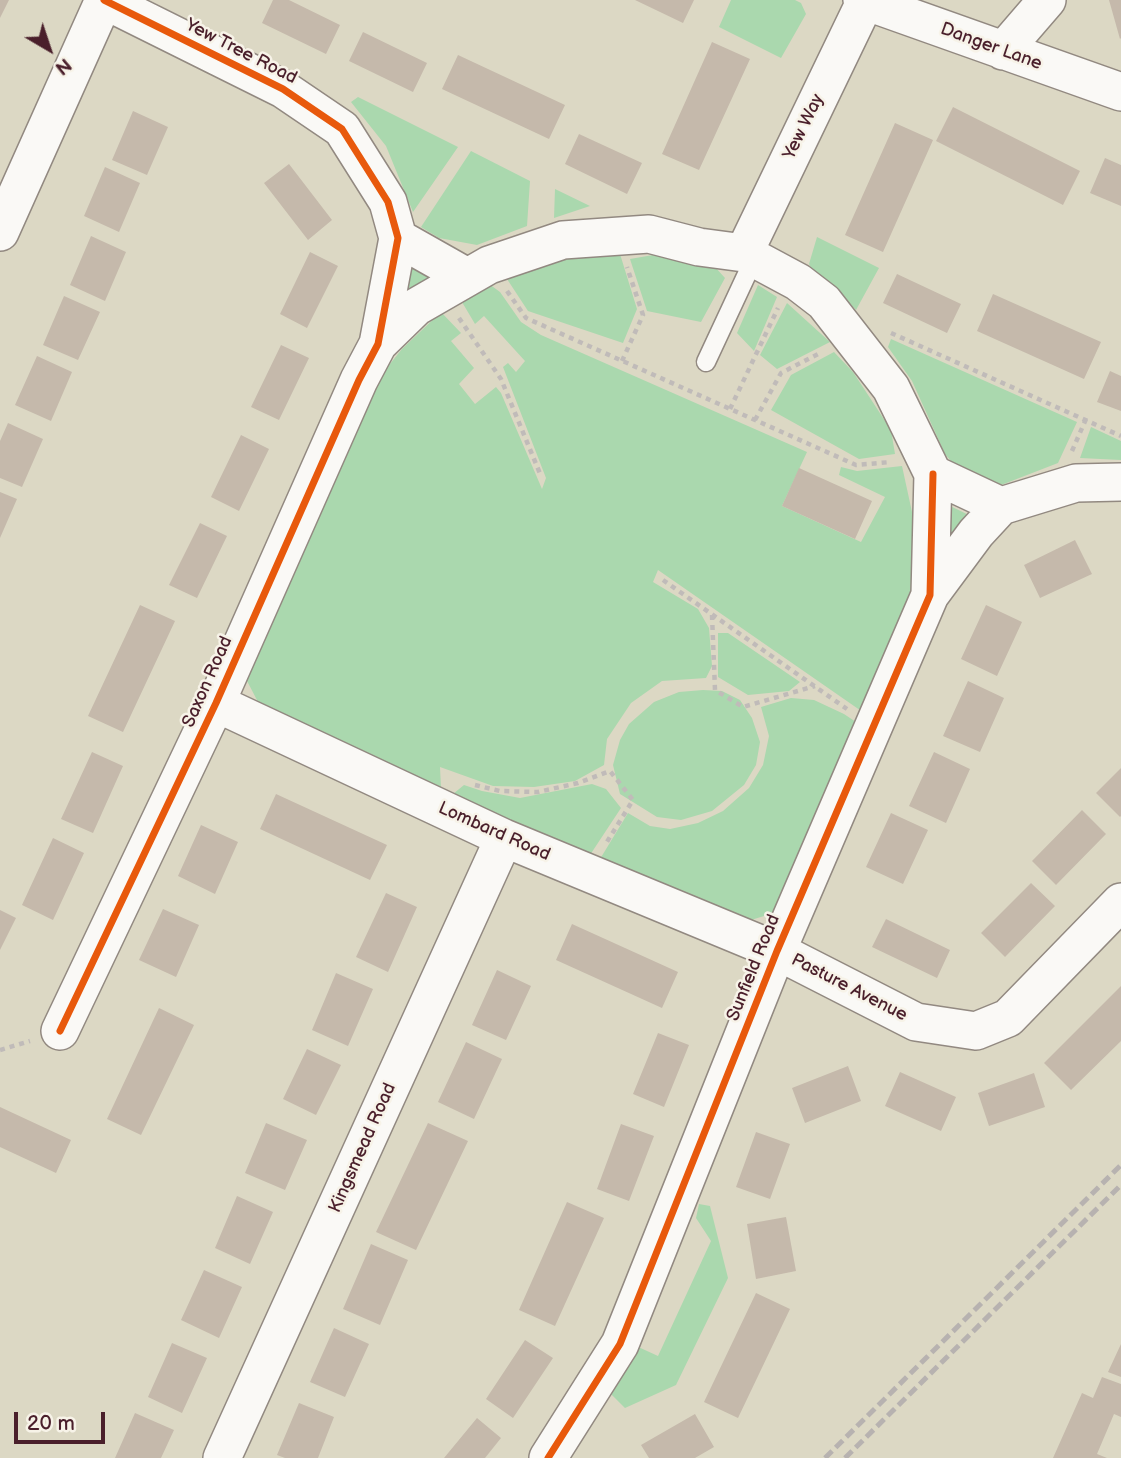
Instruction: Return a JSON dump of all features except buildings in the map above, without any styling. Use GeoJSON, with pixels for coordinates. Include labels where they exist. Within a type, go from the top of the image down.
{"type":"FeatureCollection","features":[{"type":"Feature","properties":{"kind":"street"},"geometry":{"type":"LineString","coordinates":[[0,232],[104,0]]}},
{"type":"Feature","properties":{"kind":"street","name":"Yew Tree Road"},"geometry":{"type":"LineString","coordinates":[[104,0],[283,89],[342,128],[388,202],[398,238],[378,344]]}},
{"type":"Feature","properties":{"kind":"street"},"geometry":{"type":"LineString","coordinates":[[1003,51],[1047,0]]}},
{"type":"Feature","properties":{"kind":"street","name":"Danger Lane"},"geometry":{"type":"LineString","coordinates":[[863,1],[1121,92]]}},
{"type":"Feature","properties":{"kind":"street","name":"Yew Way"},"geometry":{"type":"LineString","coordinates":[[749,256],[863,1]]}},
{"type":"Feature","properties":{"kind":"street"},"geometry":{"type":"LineString","coordinates":[[378,344],[416,307],[465,278],[563,240],[649,234],[749,256],[792,279],[869,334],[891,388],[927,462],[1001,506]]}},
{"type":"Feature","properties":{"kind":"street"},"geometry":{"type":"LineString","coordinates":[[398,238],[465,278]]}},
{"type":"Feature","properties":{"kind":"street","name":"Saxon Road"},"geometry":{"type":"LineString","coordinates":[[61,1031],[216,703],[359,380],[378,344]]}},
{"type":"Feature","properties":{"kind":"street","name":"Sunfield Road"},"geometry":{"type":"LineString","coordinates":[[548,1458],[620,1344],[778,951],[930,595],[927,462]]}},
{"type":"Feature","properties":{"kind":"street"},"geometry":{"type":"LineString","coordinates":[[930,595],[976,533],[1001,506],[1076,483],[1121,482]]}},
{"type":"Feature","properties":{"kind":"street","name":"Lombard Road"},"geometry":{"type":"LineString","coordinates":[[216,703],[504,838],[778,951]]}},
{"type":"Feature","properties":{"kind":"street","name":"Kingsmead Road"},"geometry":{"type":"LineString","coordinates":[[222,1458],[504,838]]}},
{"type":"Feature","properties":{"kind":"street","name":"Pasture Avenue"},"geometry":{"type":"LineString","coordinates":[[778,951],[916,1023],[976,1031],[1008,1018],[1121,902]]}},
{"type":"Feature","properties":{"kind":"lane"},"geometry":{"type":"LineString","coordinates":[[706,362],[749,256]]}},
{"type":"Feature","properties":{"kind":"path"},"geometry":{"type":"LineString","coordinates":[[617,236],[643,315],[622,361]]}},
{"type":"Feature","properties":{"kind":"path"},"geometry":{"type":"LineString","coordinates":[[465,278],[526,318],[856,465],[927,462]]}},
{"type":"Feature","properties":{"kind":"path"},"geometry":{"type":"LineString","coordinates":[[465,278],[501,379],[541,476]]}},
{"type":"Feature","properties":{"kind":"path"},"geometry":{"type":"LineString","coordinates":[[730,409],[792,279]]}},
{"type":"Feature","properties":{"kind":"path"},"geometry":{"type":"LineString","coordinates":[[755,420],[781,373],[869,334],[1121,436]]}},
{"type":"Feature","properties":{"kind":"path"},"geometry":{"type":"LineString","coordinates":[[663,580],[873,727]]}},
{"type":"Feature","properties":{"kind":"path"},"geometry":{"type":"LineString","coordinates":[[712,614],[715,690],[743,707],[815,686]]}},
{"type":"Feature","properties":{"kind":"path"},"geometry":{"type":"LineString","coordinates":[[436,806],[452,780],[500,791],[538,792],[579,783],[610,771],[633,800],[587,872]]}},
{"type":"Feature","properties":{"kind":"green space"},"geometry":{"type":"Polygon","coordinates":[[[731,0],[795,0],[801,3],[806,14],[781,58],[719,27],[731,0]]]}},
{"type":"Feature","properties":{"kind":"green space"},"geometry":{"type":"Polygon","coordinates":[[[358,97],[458,147],[413,212],[386,146],[351,102],[358,97]]]}},
{"type":"Feature","properties":{"kind":"green space"},"geometry":{"type":"Polygon","coordinates":[[[471,151],[530,181],[527,226],[477,245],[439,238],[421,227],[471,151]]]}},
{"type":"Feature","properties":{"kind":"green space"},"geometry":{"type":"Polygon","coordinates":[[[555,189],[590,206],[554,218],[555,189]]]}},
{"type":"Feature","properties":{"kind":"green space"},"geometry":{"type":"Polygon","coordinates":[[[817,237],[879,268],[856,310],[836,289],[813,272],[809,264],[817,237]]]}},
{"type":"Feature","properties":{"kind":"green space"},"geometry":{"type":"Polygon","coordinates":[[[620,254],[637,309],[623,343],[528,311],[507,279],[559,260],[620,254]]]}},
{"type":"Feature","properties":{"kind":"green space"},"geometry":{"type":"Polygon","coordinates":[[[653,255],[715,267],[725,278],[701,322],[647,311],[630,259],[653,255]]]}},
{"type":"Feature","properties":{"kind":"green space"},"geometry":{"type":"Polygon","coordinates":[[[407,263],[441,280],[401,312],[407,263]]]}},
{"type":"Feature","properties":{"kind":"green space"},"geometry":{"type":"Polygon","coordinates":[[[485,281],[500,292],[521,322],[541,335],[807,452],[782,506],[861,542],[885,497],[839,475],[841,467],[857,471],[902,466],[912,512],[915,581],[905,627],[867,715],[658,570],[653,582],[698,609],[709,628],[712,666],[706,678],[662,681],[631,703],[607,739],[604,765],[575,781],[534,787],[493,786],[440,767],[441,788],[258,702],[246,679],[373,385],[402,349],[441,312],[461,333],[451,341],[474,368],[459,384],[475,404],[496,387],[501,393],[542,489],[546,478],[503,367],[508,363],[516,372],[525,361],[484,316],[475,324],[459,297],[485,281]]]}},
{"type":"Feature","properties":{"kind":"green space"},"geometry":{"type":"Polygon","coordinates":[[[758,285],[777,297],[754,351],[737,333],[758,285]]]}},
{"type":"Feature","properties":{"kind":"green space"},"geometry":{"type":"Polygon","coordinates":[[[787,303],[830,342],[777,369],[760,355],[787,303]]]}},
{"type":"Feature","properties":{"kind":"green space"},"geometry":{"type":"Polygon","coordinates":[[[891,339],[1077,422],[1058,463],[996,487],[962,474],[945,454],[912,381],[888,347],[891,339]]]}},
{"type":"Feature","properties":{"kind":"green space"},"geometry":{"type":"Polygon","coordinates":[[[834,352],[853,372],[891,430],[895,454],[859,459],[771,410],[791,375],[834,352]]]}},
{"type":"Feature","properties":{"kind":"green space"},"geometry":{"type":"Polygon","coordinates":[[[1091,427],[1121,441],[1121,460],[1080,458],[1091,427]]]}},
{"type":"Feature","properties":{"kind":"green space"},"geometry":{"type":"Polygon","coordinates":[[[944,503],[975,518],[946,554],[944,503]]]}},
{"type":"Feature","properties":{"kind":"green space"},"geometry":{"type":"Polygon","coordinates":[[[718,633],[728,633],[800,682],[789,691],[748,695],[718,677],[718,633]]]}},
{"type":"Feature","properties":{"kind":"green space"},"geometry":{"type":"Polygon","coordinates":[[[722,691],[740,700],[752,718],[760,742],[756,765],[744,785],[712,811],[681,820],[657,817],[620,794],[613,765],[620,740],[629,724],[654,702],[679,692],[722,691]]]}},
{"type":"Feature","properties":{"kind":"green space"},"geometry":{"type":"Polygon","coordinates":[[[791,698],[814,700],[862,726],[774,913],[751,920],[735,919],[600,859],[628,813],[650,826],[670,829],[698,823],[723,811],[749,788],[763,765],[769,736],[761,707],[791,698]]]}},
{"type":"Feature","properties":{"kind":"green space"},"geometry":{"type":"Polygon","coordinates":[[[592,784],[606,789],[621,808],[590,855],[453,794],[464,785],[520,798],[592,784]]]}},
{"type":"Feature","properties":{"kind":"green space"},"geometry":{"type":"Polygon","coordinates":[[[699,1204],[710,1206],[728,1278],[676,1385],[625,1408],[610,1393],[634,1345],[658,1356],[711,1241],[696,1218],[699,1204]]]}},
{"type":"Feature","properties":{"kind":"railway"},"geometry":{"type":"LineString","coordinates":[[825,1458],[1121,1165]]}},
{"type":"Feature","properties":{"kind":"railway"},"geometry":{"type":"LineString","coordinates":[[845,1458],[1121,1185]]}},
{"type":"Feature","properties":{"kind":"cycle path"},"geometry":{"type":"LineString","coordinates":[[60,1031],[216,703],[359,380],[378,344],[398,238],[388,202],[342,129],[283,89],[104,0]]}},
{"type":"Feature","properties":{"kind":"cycle path"},"geometry":{"type":"LineString","coordinates":[[548,1458],[620,1344],[777,951],[930,595],[933,474]]}}]}
